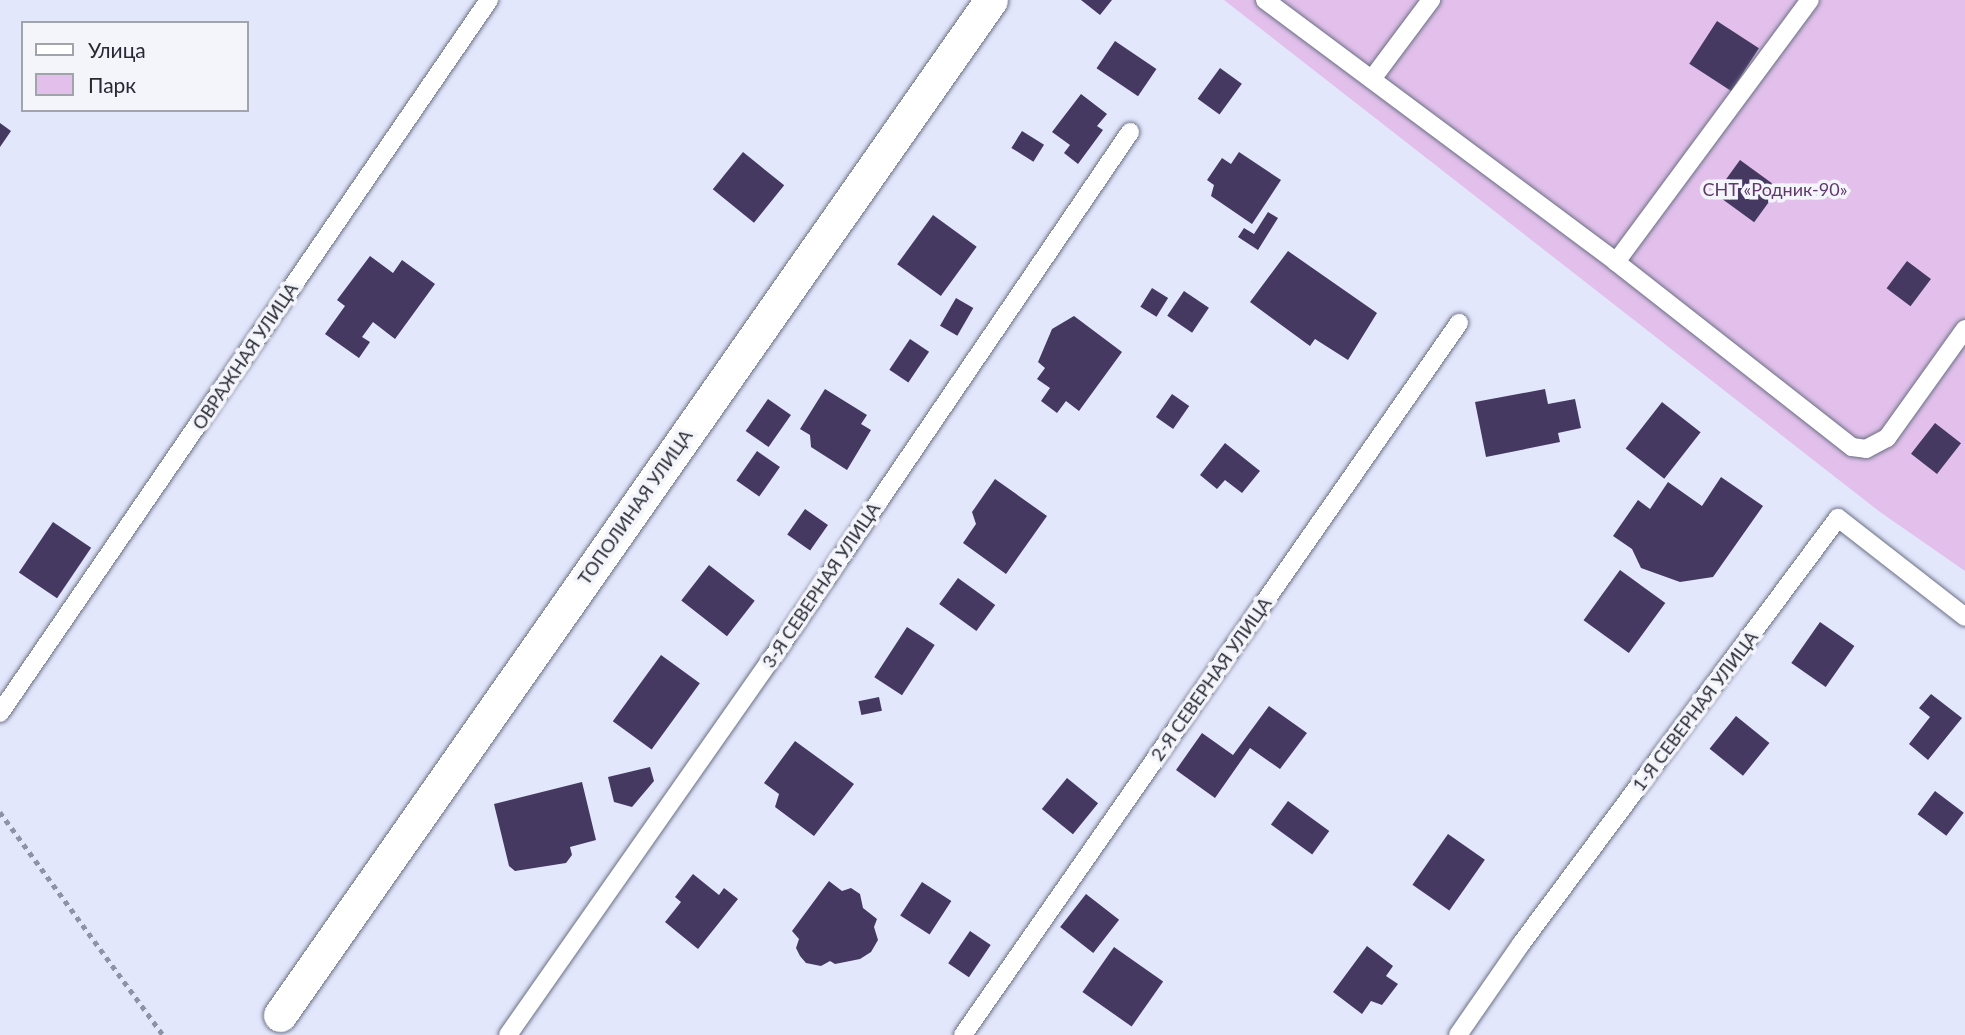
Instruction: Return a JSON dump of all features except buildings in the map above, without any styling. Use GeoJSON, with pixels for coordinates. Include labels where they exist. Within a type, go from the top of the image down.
{"type":"FeatureCollection","features":[{"type":"Feature","properties":{"kind":"street","name":"ТОПОЛИНАЯ УЛИЦА"},"geometry":{"type":"LineString","coordinates":[[280,1015],[992,0]]}},
{"type":"Feature","properties":{"kind":"lane","name":"ОВРАЖНАЯ УЛИЦА"},"geometry":{"type":"LineString","coordinates":[[0,713],[489,0]]}},
{"type":"Feature","properties":{"kind":"lane"},"geometry":{"type":"LineString","coordinates":[[1265,0],[1616,262],[1852,447],[1866,449],[1887,438],[1965,329]]}},
{"type":"Feature","properties":{"kind":"lane"},"geometry":{"type":"LineString","coordinates":[[1372,79],[1430,0]]}},
{"type":"Feature","properties":{"kind":"lane"},"geometry":{"type":"LineString","coordinates":[[1616,262],[1810,0]]}},
{"type":"Feature","properties":{"kind":"lane","name":"3-Я СЕВЕРНАЯ УЛИЦА"},"geometry":{"type":"LineString","coordinates":[[508,1035],[773,657],[1130,132]]}},
{"type":"Feature","properties":{"kind":"lane","name":"2-Я СЕВЕРНАЯ УЛИЦА"},"geometry":{"type":"LineString","coordinates":[[963,1035],[1459,323]]}},
{"type":"Feature","properties":{"kind":"lane","name":"1-Я СЕВЕРНАЯ УЛИЦА"},"geometry":{"type":"LineString","coordinates":[[1458,1035],[1521,944],[1838,518],[1965,617]]}},
{"type":"Feature","properties":{"kind":"path"},"geometry":{"type":"LineString","coordinates":[[0,812],[163,1035]]}},
{"type":"Feature","properties":{"kind":"green space","name":"СНТ «Родник-90»"},"geometry":{"type":"Polygon","coordinates":[[[1224,0],[1965,0],[1965,571],[1880,512],[1224,0]]]}}]}
